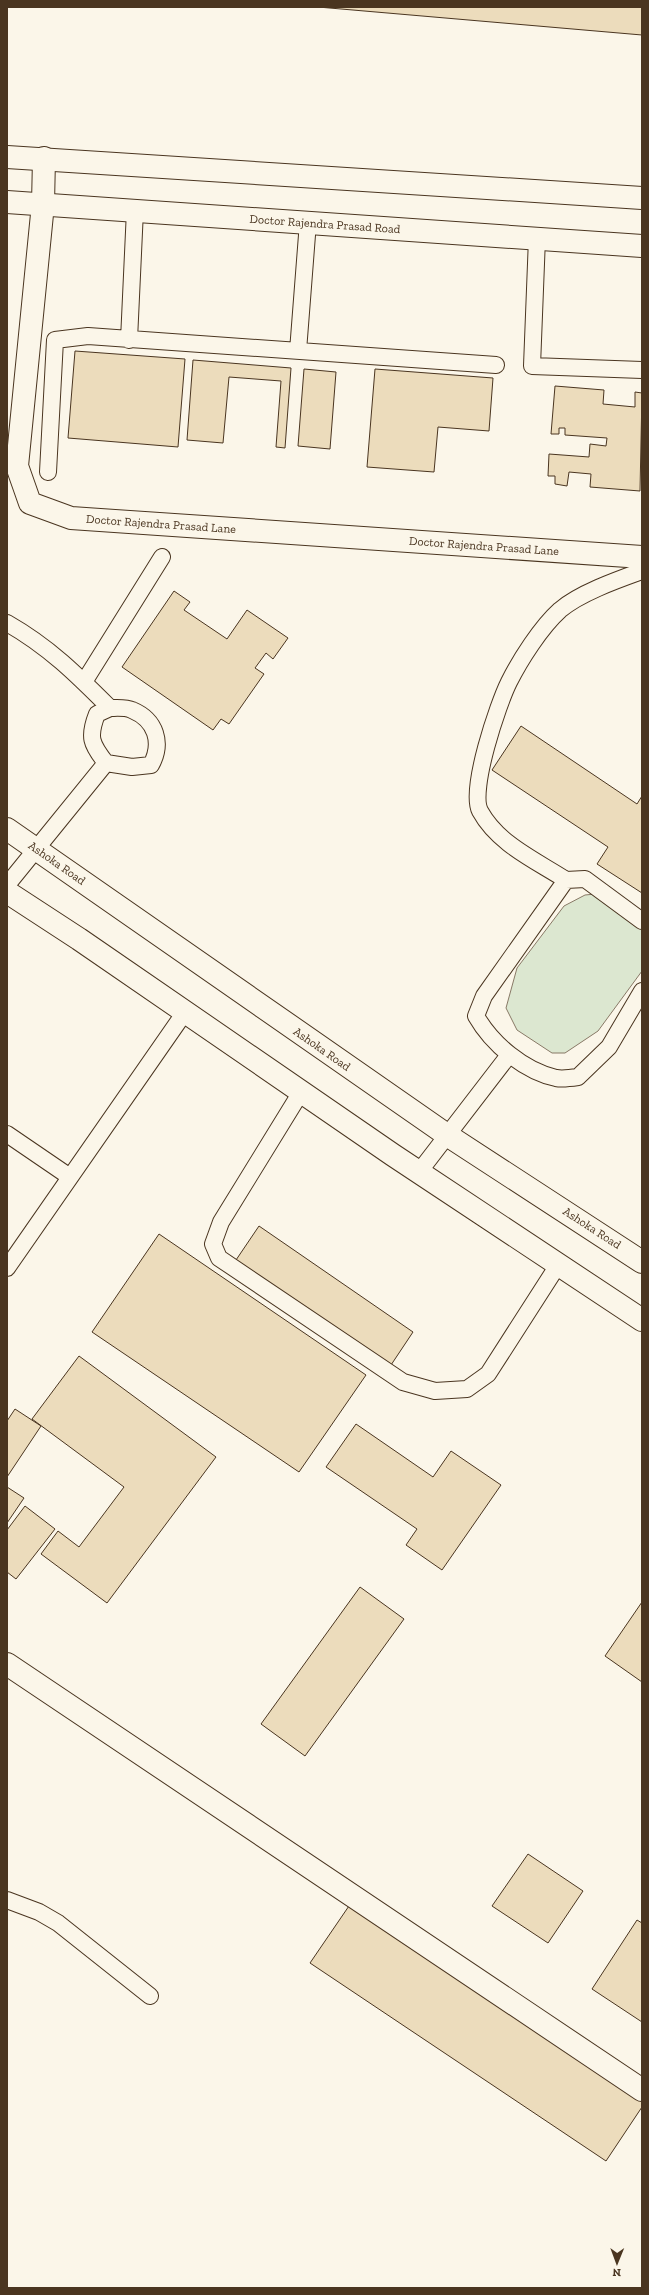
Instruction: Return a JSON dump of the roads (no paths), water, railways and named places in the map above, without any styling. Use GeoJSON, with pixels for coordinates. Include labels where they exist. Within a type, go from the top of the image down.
{"type":"FeatureCollection","features":[{"type":"Feature","properties":{"kind":"main road"},"geometry":{"type":"LineString","coordinates":[[7,157],[44,158],[642,198]]}},
{"type":"Feature","properties":{"kind":"main road","name":"Doctor Rajendra Prasad Lane"},"geometry":{"type":"LineString","coordinates":[[44,158],[43,204],[18,466],[30,503],[71,518],[642,557]]}},
{"type":"Feature","properties":{"kind":"main road","name":"Doctor Rajendra Prasad Road"},"geometry":{"type":"LineString","coordinates":[[7,202],[642,246]]}},
{"type":"Feature","properties":{"kind":"main road","name":"Ashoka Road"},"geometry":{"type":"LineString","coordinates":[[7,829],[447,1135],[642,1262]]}},
{"type":"Feature","properties":{"kind":"main road"},"geometry":{"type":"LineString","coordinates":[[7,892],[418,1172],[642,1320]]}},
{"type":"Feature","properties":{"kind":"main road"},"geometry":{"type":"LineString","coordinates":[[7,1664],[642,2090]]}},
{"type":"Feature","properties":{"kind":"lane"},"geometry":{"type":"LineString","coordinates":[[129,340],[135,210]]}},
{"type":"Feature","properties":{"kind":"lane"},"geometry":{"type":"LineString","coordinates":[[298,351],[308,222]]}},
{"type":"Feature","properties":{"kind":"lane"},"geometry":{"type":"LineString","coordinates":[[537,238],[532,366],[642,370]]}},
{"type":"Feature","properties":{"kind":"lane"},"geometry":{"type":"LineString","coordinates":[[48,472],[55,340],[88,336],[496,365]]}},
{"type":"Feature","properties":{"kind":"lane"},"geometry":{"type":"LineString","coordinates":[[84,682],[162,557]]}},
{"type":"Feature","properties":{"kind":"lane"},"geometry":{"type":"LineString","coordinates":[[642,572],[603,585],[560,610],[540,634],[509,682],[483,756],[478,780],[479,809],[500,838],[566,880],[585,879],[642,921]]}},
{"type":"Feature","properties":{"kind":"lane"},"geometry":{"type":"LineString","coordinates":[[7,623],[36,639],[84,682],[110,708]]}},
{"type":"Feature","properties":{"kind":"lane"},"geometry":{"type":"LineString","coordinates":[[110,708],[132,709],[152,725],[158,741],[156,755],[151,764],[132,767],[106,763],[96,750],[90,731],[97,714],[110,708]]}},
{"type":"Feature","properties":{"kind":"lane"},"geometry":{"type":"LineString","coordinates":[[7,884],[106,763]]}},
{"type":"Feature","properties":{"kind":"lane"},"geometry":{"type":"LineString","coordinates":[[566,880],[484,996],[476,1016],[486,1033],[509,1055],[527,1066],[556,1078],[578,1077],[609,1047],[642,991]]}},
{"type":"Feature","properties":{"kind":"lane"},"geometry":{"type":"LineString","coordinates":[[7,1268],[185,1012]]}},
{"type":"Feature","properties":{"kind":"lane"},"geometry":{"type":"LineString","coordinates":[[418,1172],[509,1055]]}},
{"type":"Feature","properties":{"kind":"lane"},"geometry":{"type":"LineString","coordinates":[[301,1092],[221,1222],[214,1244],[219,1258],[403,1382],[435,1391],[467,1389],[488,1374],[558,1265]]}},
{"type":"Feature","properties":{"kind":"lane"},"geometry":{"type":"LineString","coordinates":[[7,1134],[70,1177]]}},
{"type":"Feature","properties":{"kind":"lane"},"geometry":{"type":"LineString","coordinates":[[7,1900],[39,1912],[58,1923],[150,1996]]}}]}
